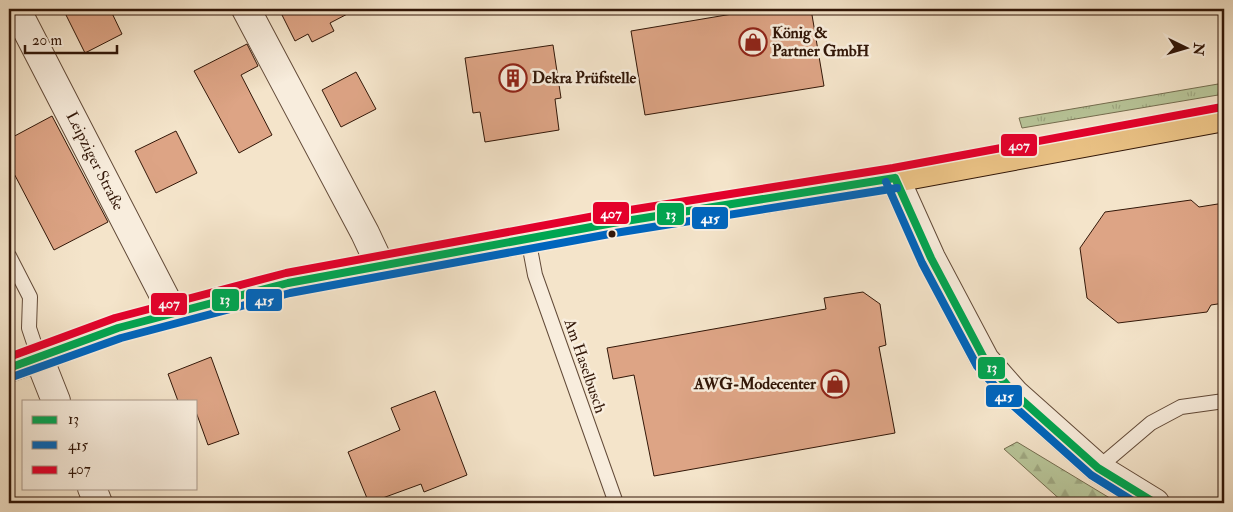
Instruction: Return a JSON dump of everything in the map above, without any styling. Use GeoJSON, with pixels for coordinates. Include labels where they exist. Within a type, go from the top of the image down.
{"type":"FeatureCollection","features":[{"type":"Feature","properties":{"kind":"main road"},"geometry":{"type":"LineString","coordinates":[[9,368],[118,328],[288,283],[380,264],[629,220],[895,178],[1224,117]]}},
{"type":"Feature","properties":{"kind":"street","name":"Leipziger Straße"},"geometry":{"type":"LineString","coordinates":[[16,9],[173,313]]}},
{"type":"Feature","properties":{"kind":"street"},"geometry":{"type":"LineString","coordinates":[[246,9],[380,264]]}},
{"type":"Feature","properties":{"kind":"street"},"geometry":{"type":"LineString","coordinates":[[895,178],[931,258],[985,360],[1015,394],[1098,468],[1155,503]]}},
{"type":"Feature","properties":{"kind":"street"},"geometry":{"type":"LineString","coordinates":[[39,358],[56,400]]}},
{"type":"Feature","properties":{"kind":"street"},"geometry":{"type":"LineString","coordinates":[[93,490],[98,503]]}},
{"type":"Feature","properties":{"kind":"lane","name":"Am Haselbusch"},"geometry":{"type":"LineString","coordinates":[[528,238],[535,274],[616,503]]}},
{"type":"Feature","properties":{"kind":"lane"},"geometry":{"type":"LineString","coordinates":[[9,256],[30,297],[30,328],[39,358]]}},
{"type":"Feature","properties":{"kind":"lane"},"geometry":{"type":"LineString","coordinates":[[1098,468],[1151,423],[1181,407],[1224,401]]}},
{"type":"Feature","properties":{"kind":"green space"},"geometry":{"type":"Polygon","coordinates":[[[1224,83],[1224,94],[1022,128],[1019,118],[1224,83]]]}},
{"type":"Feature","properties":{"kind":"green space"},"geometry":{"type":"Polygon","coordinates":[[[1017,442],[1118,503],[1064,503],[1004,449],[1017,442]]]}},
{"type":"Feature","properties":{"kind":"building"},"geometry":{"type":"Polygon","coordinates":[[[63,9],[110,9],[122,34],[85,53],[63,9]]]}},
{"type":"Feature","properties":{"kind":"building"},"geometry":{"type":"Polygon","coordinates":[[[279,9],[357,9],[330,23],[334,31],[312,42],[308,34],[295,41],[279,9]]]}},
{"type":"Feature","properties":{"kind":"building"},"geometry":{"type":"Polygon","coordinates":[[[762,9],[811,9],[824,86],[645,115],[631,31],[762,9]]]}},
{"type":"Feature","properties":{"kind":"building"},"geometry":{"type":"Polygon","coordinates":[[[247,44],[258,66],[241,75],[272,135],[239,153],[194,71],[247,44]]]}},
{"type":"Feature","properties":{"kind":"building","name":"Dekra Prüfstelle"},"geometry":{"type":"Polygon","coordinates":[[[553,45],[561,98],[555,99],[559,130],[485,142],[480,112],[473,113],[465,58],[553,45]]]}},
{"type":"Feature","properties":{"kind":"building"},"geometry":{"type":"Polygon","coordinates":[[[356,72],[376,109],[341,127],[322,90],[356,72]]]}},
{"type":"Feature","properties":{"kind":"building"},"geometry":{"type":"Polygon","coordinates":[[[52,116],[108,222],[54,250],[9,164],[9,139],[52,116]]]}},
{"type":"Feature","properties":{"kind":"building"},"geometry":{"type":"Polygon","coordinates":[[[176,131],[197,173],[156,193],[135,151],[176,131]]]}},
{"type":"Feature","properties":{"kind":"building"},"geometry":{"type":"Polygon","coordinates":[[[1191,200],[1199,207],[1224,203],[1224,303],[1211,305],[1207,312],[1118,323],[1087,298],[1080,248],[1105,212],[1191,200]]]}},
{"type":"Feature","properties":{"kind":"building"},"geometry":{"type":"Polygon","coordinates":[[[863,292],[880,304],[886,345],[879,347],[895,433],[654,476],[634,375],[613,379],[607,348],[826,309],[824,298],[863,292]]]}},
{"type":"Feature","properties":{"kind":"building"},"geometry":{"type":"Polygon","coordinates":[[[211,357],[239,434],[208,445],[198,418],[198,400],[178,400],[168,374],[211,357]]]}},
{"type":"Feature","properties":{"kind":"building"},"geometry":{"type":"Polygon","coordinates":[[[435,391],[467,475],[424,492],[421,484],[369,503],[348,452],[400,430],[391,408],[435,391]]]}},
{"type":"Feature","properties":{"kind":"transit line","name":"407"},"geometry":{"type":"LineString","coordinates":[[9,357],[115,318],[286,273],[611,213],[893,168],[1222,107]]}},
{"type":"Feature","properties":{"kind":"transit line","name":"13"},"geometry":{"type":"LineString","coordinates":[[895,178],[931,258],[985,360],[1015,394],[1098,468],[1155,503]]}},
{"type":"Feature","properties":{"kind":"transit line","name":"13"},"geometry":{"type":"LineString","coordinates":[[9,368],[118,328],[288,283],[613,223],[895,178]]}},
{"type":"Feature","properties":{"kind":"transit line","name":"415"},"geometry":{"type":"LineString","coordinates":[[886,182],[922,263],[977,366],[1008,401],[1091,475],[1136,503]]}},
{"type":"Feature","properties":{"kind":"transit line","name":"415"},"geometry":{"type":"LineString","coordinates":[[12,377],[121,338],[290,293],[615,233],[897,188]]}},
{"type":"Feature","properties":{"kind":"place","name":"König & Partner GmbH"},"geometry":{"type":"Point","coordinates":[753,42]}},
{"type":"Feature","properties":{"kind":"place","name":"Dekra Prüfstelle"},"geometry":{"type":"Point","coordinates":[513,78]}},
{"type":"Feature","properties":{"kind":"place","name":"AWG-Modecenter"},"geometry":{"type":"Point","coordinates":[835,384]}}]}
